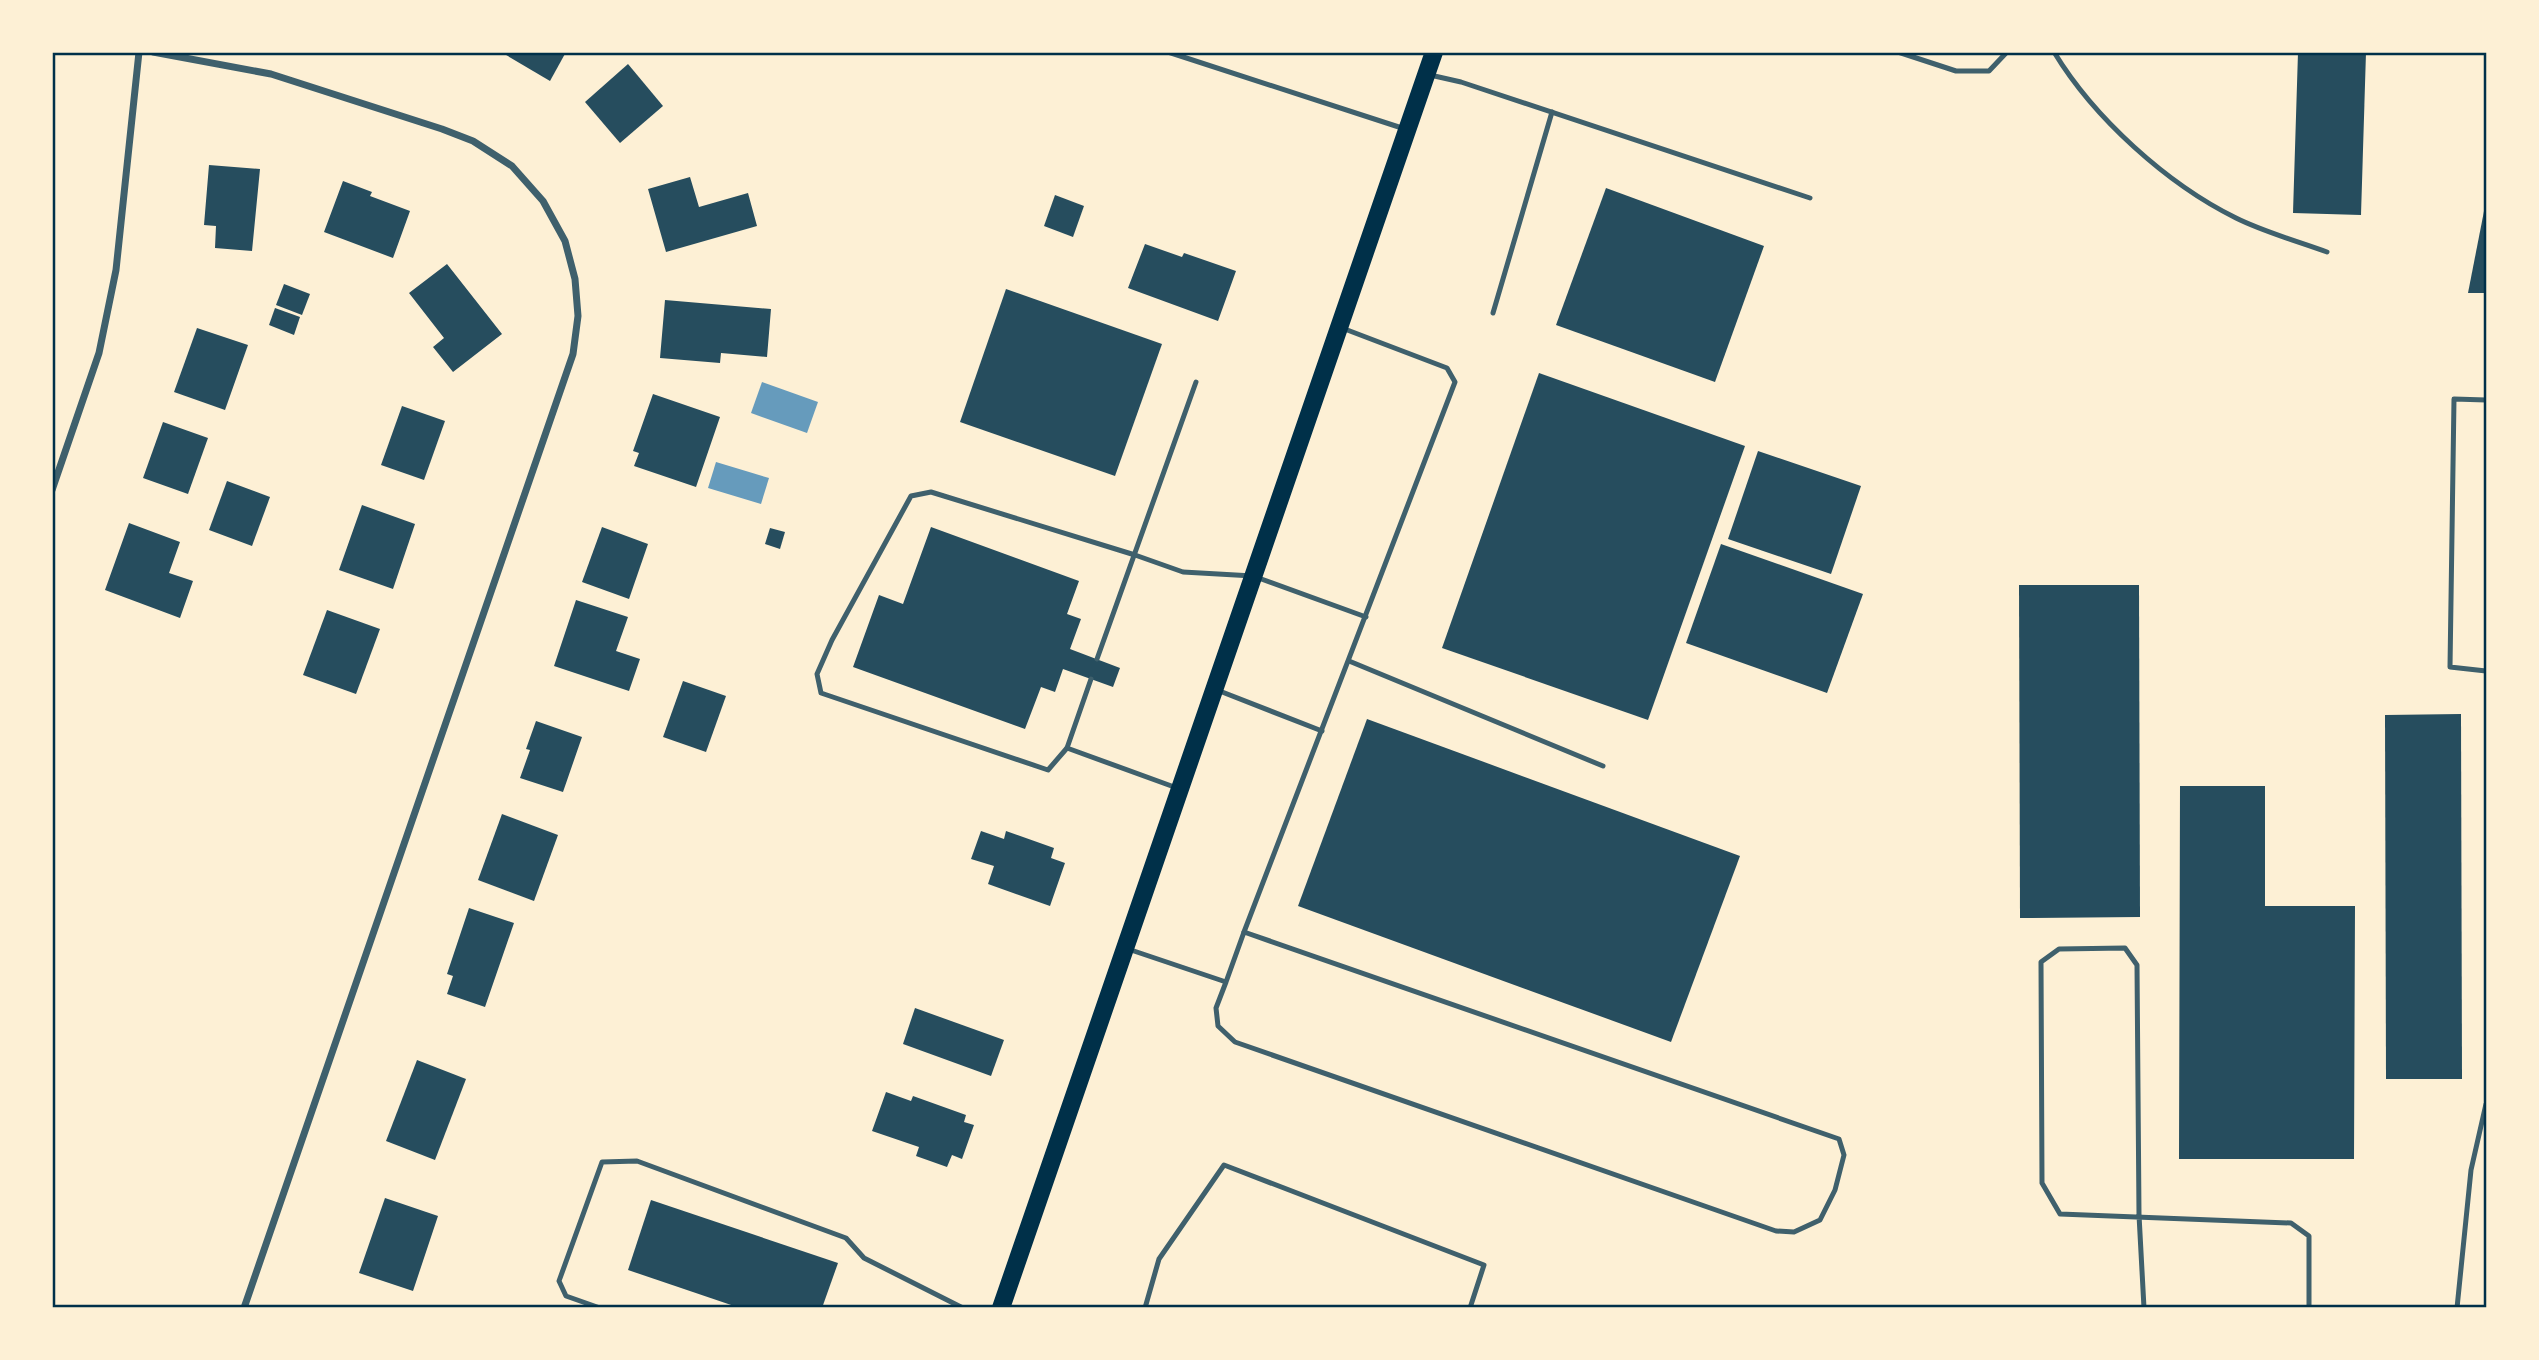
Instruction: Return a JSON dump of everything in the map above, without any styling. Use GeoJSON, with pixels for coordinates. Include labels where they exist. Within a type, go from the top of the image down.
{"type":"FeatureCollection","features":[{"type":"Feature","properties":{"kind":"main road"},"geometry":{"type":"LineString","coordinates":[[1001,1307],[1434,52]]}},
{"type":"Feature","properties":{"kind":"street"},"geometry":{"type":"LineString","coordinates":[[52,490],[99,353],[116,270],[139,52]]}},
{"type":"Feature","properties":{"kind":"street"},"geometry":{"type":"LineString","coordinates":[[153,52],[271,74],[472,141],[512,166],[543,201],[565,241],[575,279],[578,316],[573,355],[244,1307]]}},
{"type":"Feature","properties":{"kind":"lane"},"geometry":{"type":"LineString","coordinates":[[1168,52],[1407,129]]}},
{"type":"Feature","properties":{"kind":"lane"},"geometry":{"type":"LineString","coordinates":[[1898,52],[1956,71],[1989,71],[2007,52]]}},
{"type":"Feature","properties":{"kind":"lane"},"geometry":{"type":"LineString","coordinates":[[2054,52],[2066,72],[2115,130],[2192,193],[2237,219],[2327,252]]}},
{"type":"Feature","properties":{"kind":"lane"},"geometry":{"type":"LineString","coordinates":[[1427,74],[1461,82],[1810,198]]}},
{"type":"Feature","properties":{"kind":"lane"},"geometry":{"type":"LineString","coordinates":[[1493,313],[1552,112]]}},
{"type":"Feature","properties":{"kind":"lane"},"geometry":{"type":"LineString","coordinates":[[1244,932],[1839,1139],[1844,1155],[1835,1190],[1820,1220],[1794,1232],[1776,1231],[1235,1042],[1217,1026],[1216,1008],[1244,932],[1455,382],[1447,368],[1339,327]]}},
{"type":"Feature","properties":{"kind":"lane"},"geometry":{"type":"LineString","coordinates":[[1097,659],[1196,382]]}},
{"type":"Feature","properties":{"kind":"lane"},"geometry":{"type":"LineString","coordinates":[[2487,400],[2454,399],[2450,667],[2487,671]]}},
{"type":"Feature","properties":{"kind":"lane"},"geometry":{"type":"LineString","coordinates":[[1091,679],[1067,748],[1048,770],[821,693],[817,674],[911,496],[931,492],[1183,572],[1253,576],[1366,617]]}},
{"type":"Feature","properties":{"kind":"lane"},"geometry":{"type":"LineString","coordinates":[[1349,661],[1603,766]]}},
{"type":"Feature","properties":{"kind":"lane"},"geometry":{"type":"LineString","coordinates":[[1214,689],[1322,731]]}},
{"type":"Feature","properties":{"kind":"lane"},"geometry":{"type":"LineString","coordinates":[[1067,748],[1180,789]]}},
{"type":"Feature","properties":{"kind":"lane"},"geometry":{"type":"LineString","coordinates":[[1125,948],[1226,982]]}},
{"type":"Feature","properties":{"kind":"lane"},"geometry":{"type":"LineString","coordinates":[[2144,1307],[2140,1215],[2137,965],[2125,948],[2059,949],[2041,962],[2042,1184],[2060,1214],[2140,1215],[2291,1223],[2309,1236],[2309,1307]]}},
{"type":"Feature","properties":{"kind":"lane"},"geometry":{"type":"LineString","coordinates":[[2457,1307],[2471,1170],[2487,1104]]}},
{"type":"Feature","properties":{"kind":"lane"},"geometry":{"type":"LineString","coordinates":[[600,1307],[566,1296],[559,1282],[601,1162],[637,1161],[846,1238],[864,1258],[963,1307]]}},
{"type":"Feature","properties":{"kind":"lane"},"geometry":{"type":"LineString","coordinates":[[1146,1307],[1159,1259],[1224,1165],[1484,1265],[1470,1307]]}},
{"type":"Feature","properties":{"kind":"water"},"geometry":{"type":"Polygon","coordinates":[[[762,382],[818,402],[807,433],[751,413],[762,382]]]}},
{"type":"Feature","properties":{"kind":"water"},"geometry":{"type":"Polygon","coordinates":[[[716,462],[769,478],[761,504],[708,488],[716,462]]]}},
{"type":"Feature","properties":{"kind":"building"},"geometry":{"type":"Polygon","coordinates":[[[501,52],[566,52],[550,81],[501,52]]]}},
{"type":"Feature","properties":{"kind":"building"},"geometry":{"type":"Polygon","coordinates":[[[2298,52],[2366,52],[2361,215],[2293,213],[2298,52]]]}},
{"type":"Feature","properties":{"kind":"building"},"geometry":{"type":"Polygon","coordinates":[[[628,64],[663,106],[620,143],[585,102],[628,64]]]}},
{"type":"Feature","properties":{"kind":"building"},"geometry":{"type":"Polygon","coordinates":[[[209,165],[260,169],[252,251],[215,248],[216,226],[204,225],[209,165]]]}},
{"type":"Feature","properties":{"kind":"building"},"geometry":{"type":"Polygon","coordinates":[[[690,177],[699,207],[748,193],[757,226],[666,252],[648,189],[690,177]]]}},
{"type":"Feature","properties":{"kind":"building"},"geometry":{"type":"Polygon","coordinates":[[[343,181],[372,192],[370,196],[410,211],[393,258],[324,232],[343,181]]]}},
{"type":"Feature","properties":{"kind":"building"},"geometry":{"type":"Polygon","coordinates":[[[1606,188],[1764,246],[1715,382],[1556,325],[1606,188]]]}},
{"type":"Feature","properties":{"kind":"building"},"geometry":{"type":"Polygon","coordinates":[[[1055,195],[1084,206],[1073,237],[1044,226],[1055,195]]]}},
{"type":"Feature","properties":{"kind":"building"},"geometry":{"type":"Polygon","coordinates":[[[2485,206],[2486,293],[2468,293],[2485,206]]]}},
{"type":"Feature","properties":{"kind":"building"},"geometry":{"type":"Polygon","coordinates":[[[1145,244],[1182,257],[1184,253],[1236,271],[1218,321],[1128,288],[1145,244]]]}},
{"type":"Feature","properties":{"kind":"building"},"geometry":{"type":"Polygon","coordinates":[[[447,264],[502,334],[453,372],[433,347],[444,338],[409,293],[447,264]]]}},
{"type":"Feature","properties":{"kind":"building"},"geometry":{"type":"Polygon","coordinates":[[[284,284],[310,294],[302,315],[276,305],[284,284]]]}},
{"type":"Feature","properties":{"kind":"building"},"geometry":{"type":"Polygon","coordinates":[[[1006,289],[1162,344],[1115,476],[960,422],[1006,289]]]}},
{"type":"Feature","properties":{"kind":"building"},"geometry":{"type":"Polygon","coordinates":[[[665,300],[771,309],[767,357],[721,353],[720,363],[660,358],[665,300]]]}},
{"type":"Feature","properties":{"kind":"building"},"geometry":{"type":"Polygon","coordinates":[[[275,308],[300,317],[294,335],[269,325],[275,308]]]}},
{"type":"Feature","properties":{"kind":"building"},"geometry":{"type":"Polygon","coordinates":[[[197,328],[248,345],[225,410],[174,392],[197,328]]]}},
{"type":"Feature","properties":{"kind":"building"},"geometry":{"type":"Polygon","coordinates":[[[1539,373],[1745,446],[1648,720],[1442,648],[1539,373]]]}},
{"type":"Feature","properties":{"kind":"building"},"geometry":{"type":"Polygon","coordinates":[[[653,394],[720,417],[696,487],[634,466],[639,453],[633,451],[653,394]]]}},
{"type":"Feature","properties":{"kind":"building"},"geometry":{"type":"Polygon","coordinates":[[[402,406],[445,421],[424,480],[381,465],[402,406]]]}},
{"type":"Feature","properties":{"kind":"building"},"geometry":{"type":"Polygon","coordinates":[[[163,422],[208,438],[188,494],[143,478],[163,422]]]}},
{"type":"Feature","properties":{"kind":"building"},"geometry":{"type":"Polygon","coordinates":[[[1758,451],[1861,486],[1831,574],[1728,539],[1758,451]]]}},
{"type":"Feature","properties":{"kind":"building"},"geometry":{"type":"Polygon","coordinates":[[[227,481],[270,497],[252,546],[209,530],[227,481]]]}},
{"type":"Feature","properties":{"kind":"building"},"geometry":{"type":"Polygon","coordinates":[[[362,505],[415,524],[393,589],[339,570],[362,505]]]}},
{"type":"Feature","properties":{"kind":"building"},"geometry":{"type":"Polygon","coordinates":[[[129,523],[180,542],[169,573],[193,581],[180,618],[105,590],[129,523]]]}},
{"type":"Feature","properties":{"kind":"building"},"geometry":{"type":"Polygon","coordinates":[[[602,527],[648,544],[629,599],[582,582],[602,527]]]}},
{"type":"Feature","properties":{"kind":"building"},"geometry":{"type":"Polygon","coordinates":[[[931,527],[1079,581],[1067,614],[1081,619],[1070,649],[1120,668],[1113,687],[1063,669],[1055,692],[1041,687],[1025,729],[853,667],[879,595],[903,604],[931,527]]]}},
{"type":"Feature","properties":{"kind":"building"},"geometry":{"type":"Polygon","coordinates":[[[770,528],[785,532],[780,549],[765,544],[770,528]]]}},
{"type":"Feature","properties":{"kind":"building"},"geometry":{"type":"Polygon","coordinates":[[[1721,544],[1863,594],[1827,693],[1686,643],[1721,544]]]}},
{"type":"Feature","properties":{"kind":"building"},"geometry":{"type":"Polygon","coordinates":[[[2019,585],[2139,585],[2140,917],[2020,918],[2019,585]]]}},
{"type":"Feature","properties":{"kind":"building"},"geometry":{"type":"Polygon","coordinates":[[[576,600],[628,617],[616,651],[640,659],[629,691],[554,666],[576,600]]]}},
{"type":"Feature","properties":{"kind":"building"},"geometry":{"type":"Polygon","coordinates":[[[327,610],[380,629],[356,694],[303,675],[327,610]]]}},
{"type":"Feature","properties":{"kind":"building"},"geometry":{"type":"Polygon","coordinates":[[[683,681],[726,696],[706,752],[663,737],[683,681]]]}},
{"type":"Feature","properties":{"kind":"building"},"geometry":{"type":"Polygon","coordinates":[[[2461,714],[2462,1079],[2386,1079],[2385,715],[2461,714]]]}},
{"type":"Feature","properties":{"kind":"building"},"geometry":{"type":"Polygon","coordinates":[[[1367,719],[1740,856],[1671,1042],[1298,906],[1367,719]]]}},
{"type":"Feature","properties":{"kind":"building"},"geometry":{"type":"Polygon","coordinates":[[[536,721],[582,737],[563,792],[520,778],[536,721]]]}},
{"type":"Feature","properties":{"kind":"building"},"geometry":{"type":"Polygon","coordinates":[[[2180,786],[2265,786],[2265,906],[2355,906],[2354,1159],[2179,1159],[2180,786]]]}},
{"type":"Feature","properties":{"kind":"building"},"geometry":{"type":"Polygon","coordinates":[[[502,814],[558,835],[534,901],[478,880],[502,814]]]}},
{"type":"Feature","properties":{"kind":"building"},"geometry":{"type":"Polygon","coordinates":[[[981,831],[1004,839],[1006,831],[1054,848],[1051,858],[1065,863],[1050,906],[988,884],[994,866],[971,859],[981,831]]]}},
{"type":"Feature","properties":{"kind":"building"},"geometry":{"type":"Polygon","coordinates":[[[469,908],[514,923],[485,1007],[447,994],[453,976],[447,974],[469,908]]]}},
{"type":"Feature","properties":{"kind":"building"},"geometry":{"type":"Polygon","coordinates":[[[915,1008],[1004,1040],[991,1076],[903,1044],[915,1008]]]}},
{"type":"Feature","properties":{"kind":"building"},"geometry":{"type":"Polygon","coordinates":[[[417,1060],[466,1079],[435,1160],[386,1141],[417,1060]]]}},
{"type":"Feature","properties":{"kind":"building"},"geometry":{"type":"Polygon","coordinates":[[[886,1092],[911,1101],[913,1096],[966,1115],[964,1122],[974,1125],[962,1159],[952,1155],[947,1167],[916,1156],[919,1147],[872,1131],[886,1092]]]}},
{"type":"Feature","properties":{"kind":"building"},"geometry":{"type":"Polygon","coordinates":[[[385,1198],[438,1216],[413,1291],[359,1273],[385,1198]]]}},
{"type":"Feature","properties":{"kind":"building"},"geometry":{"type":"Polygon","coordinates":[[[651,1200],[838,1263],[822,1308],[740,1308],[628,1270],[651,1200]]]}}]}
